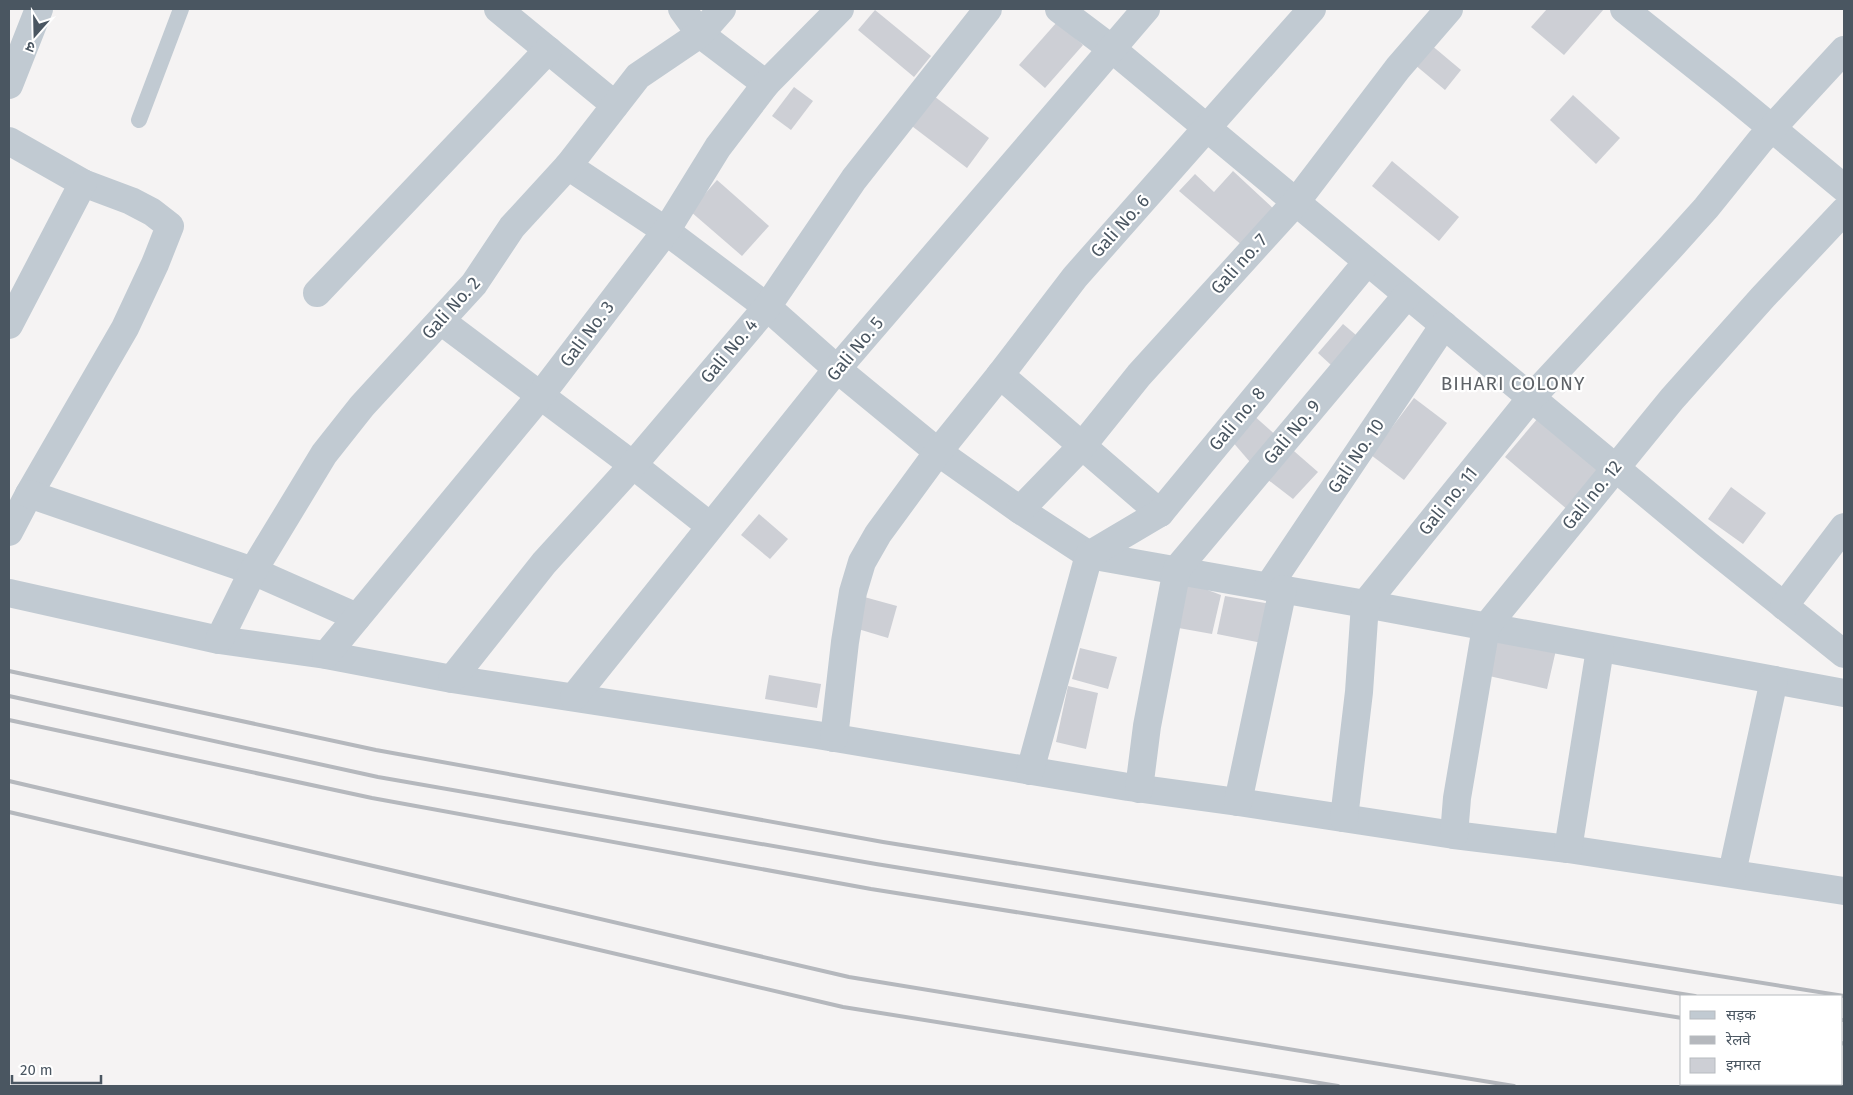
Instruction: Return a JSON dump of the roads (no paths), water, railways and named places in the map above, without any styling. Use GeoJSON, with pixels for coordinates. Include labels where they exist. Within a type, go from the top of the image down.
{"type":"FeatureCollection","features":[{"type":"Feature","properties":{"kind":"street"},"geometry":{"type":"LineString","coordinates":[[9,85],[39,9]]}},
{"type":"Feature","properties":{"kind":"street"},"geometry":{"type":"LineString","coordinates":[[498,9],[615,105]]}},
{"type":"Feature","properties":{"kind":"street"},"geometry":{"type":"LineString","coordinates":[[682,9],[700,34],[766,84]]}},
{"type":"Feature","properties":{"kind":"street","name":"Gali No. 2"},"geometry":{"type":"LineString","coordinates":[[219,640],[253,571],[324,454],[374,392],[474,284],[512,227],[568,166],[638,76],[700,34],[722,9]]}},
{"type":"Feature","properties":{"kind":"street","name":"Gali No. 3"},"geometry":{"type":"LineString","coordinates":[[326,655],[540,396],[666,231],[718,147],[766,84],[840,9]]}},
{"type":"Feature","properties":{"kind":"street","name":"Gali No. 4"},"geometry":{"type":"LineString","coordinates":[[452,679],[544,563],[633,465],[767,307],[854,179],[988,9]]}},
{"type":"Feature","properties":{"kind":"street"},"geometry":{"type":"LineString","coordinates":[[1059,9],[1112,49],[1530,398],[1844,654]]}},
{"type":"Feature","properties":{"kind":"street","name":"Gali No. 5"},"geometry":{"type":"LineString","coordinates":[[574,697],[837,369],[1146,9]]}},
{"type":"Feature","properties":{"kind":"street","name":"Gali No. 6"},"geometry":{"type":"LineString","coordinates":[[834,738],[850,608],[862,562],[878,534],[938,452],[1076,277],[1312,9]]}},
{"type":"Feature","properties":{"kind":"street","name":"Gali no. 7"},"geometry":{"type":"LineString","coordinates":[[1020,510],[1082,446],[1139,375],[1296,202],[1398,68],[1448,9]]}},
{"type":"Feature","properties":{"kind":"street"},"geometry":{"type":"LineString","coordinates":[[1624,9],[1844,188]]}},
{"type":"Feature","properties":{"kind":"street"},"geometry":{"type":"LineString","coordinates":[[317,293],[548,50]]}},
{"type":"Feature","properties":{"kind":"street","name":"Gali no. 11"},"geometry":{"type":"LineString","coordinates":[[1365,604],[1530,398],[1594,332],[1706,208],[1760,140],[1844,50]]}},
{"type":"Feature","properties":{"kind":"street"},"geometry":{"type":"LineString","coordinates":[[9,141],[83,183],[131,201],[152,212],[170,226],[156,264],[125,328],[9,532]]}},
{"type":"Feature","properties":{"kind":"street"},"geometry":{"type":"LineString","coordinates":[[568,166],[666,231],[767,307],[837,369],[938,452],[1088,555],[1176,569],[1844,693]]}},
{"type":"Feature","properties":{"kind":"street"},"geometry":{"type":"LineString","coordinates":[[9,325],[83,183]]}},
{"type":"Feature","properties":{"kind":"street","name":"Gali no. 12"},"geometry":{"type":"LineString","coordinates":[[1454,835],[1457,798],[1486,627],[1672,399],[1844,211]]}},
{"type":"Feature","properties":{"kind":"street","name":"Gali no. 8"},"geometry":{"type":"LineString","coordinates":[[1088,555],[1160,513],[1367,262]]}},
{"type":"Feature","properties":{"kind":"street","name":"Gali No. 9"},"geometry":{"type":"LineString","coordinates":[[1176,569],[1407,295]]}},
{"type":"Feature","properties":{"kind":"street"},"geometry":{"type":"LineString","coordinates":[[441,321],[633,465],[710,526]]}},
{"type":"Feature","properties":{"kind":"street","name":"Gali No. 10"},"geometry":{"type":"LineString","coordinates":[[1276,588],[1444,326]]}},
{"type":"Feature","properties":{"kind":"street"},"geometry":{"type":"LineString","coordinates":[[1000,375],[1160,513]]}},
{"type":"Feature","properties":{"kind":"street"},"geometry":{"type":"LineString","coordinates":[[29,494],[253,571],[357,617]]}},
{"type":"Feature","properties":{"kind":"street"},"geometry":{"type":"LineString","coordinates":[[1784,606],[1844,527]]}},
{"type":"Feature","properties":{"kind":"street"},"geometry":{"type":"LineString","coordinates":[[1030,771],[1088,555]]}},
{"type":"Feature","properties":{"kind":"street"},"geometry":{"type":"LineString","coordinates":[[1139,789],[1147,726],[1176,569]]}},
{"type":"Feature","properties":{"kind":"street"},"geometry":{"type":"LineString","coordinates":[[1238,802],[1276,588]]}},
{"type":"Feature","properties":{"kind":"street"},"geometry":{"type":"LineString","coordinates":[[9,593],[219,640],[326,655],[452,679],[834,738],[1139,789],[1732,873],[1843,884]]}},
{"type":"Feature","properties":{"kind":"street"},"geometry":{"type":"LineString","coordinates":[[1344,818],[1358,701],[1365,604]]}},
{"type":"Feature","properties":{"kind":"street"},"geometry":{"type":"LineString","coordinates":[[1568,849],[1600,649]]}},
{"type":"Feature","properties":{"kind":"street"},"geometry":{"type":"LineString","coordinates":[[1732,873],[1774,680]]}},
{"type":"Feature","properties":{"kind":"lane"},"geometry":{"type":"LineString","coordinates":[[139,120],[181,9]]}},
{"type":"Feature","properties":{"kind":"railway"},"geometry":{"type":"LineString","coordinates":[[9,671],[376,750],[883,842],[1838,995]]}},
{"type":"Feature","properties":{"kind":"railway"},"geometry":{"type":"LineString","coordinates":[[9,696],[378,777],[876,864],[1689,995]]}},
{"type":"Feature","properties":{"kind":"railway"},"geometry":{"type":"LineString","coordinates":[[9,720],[372,798],[871,889],[1680,1018]]}},
{"type":"Feature","properties":{"kind":"railway"},"geometry":{"type":"LineString","coordinates":[[9,781],[849,977],[1514,1086]]}},
{"type":"Feature","properties":{"kind":"railway"},"geometry":{"type":"LineString","coordinates":[[9,812],[843,1007],[1338,1086]]}},
{"type":"Feature","properties":{"kind":"district","name":"BIHARI COLONY"},"geometry":{"type":"Point","coordinates":[1513,383]}}]}
